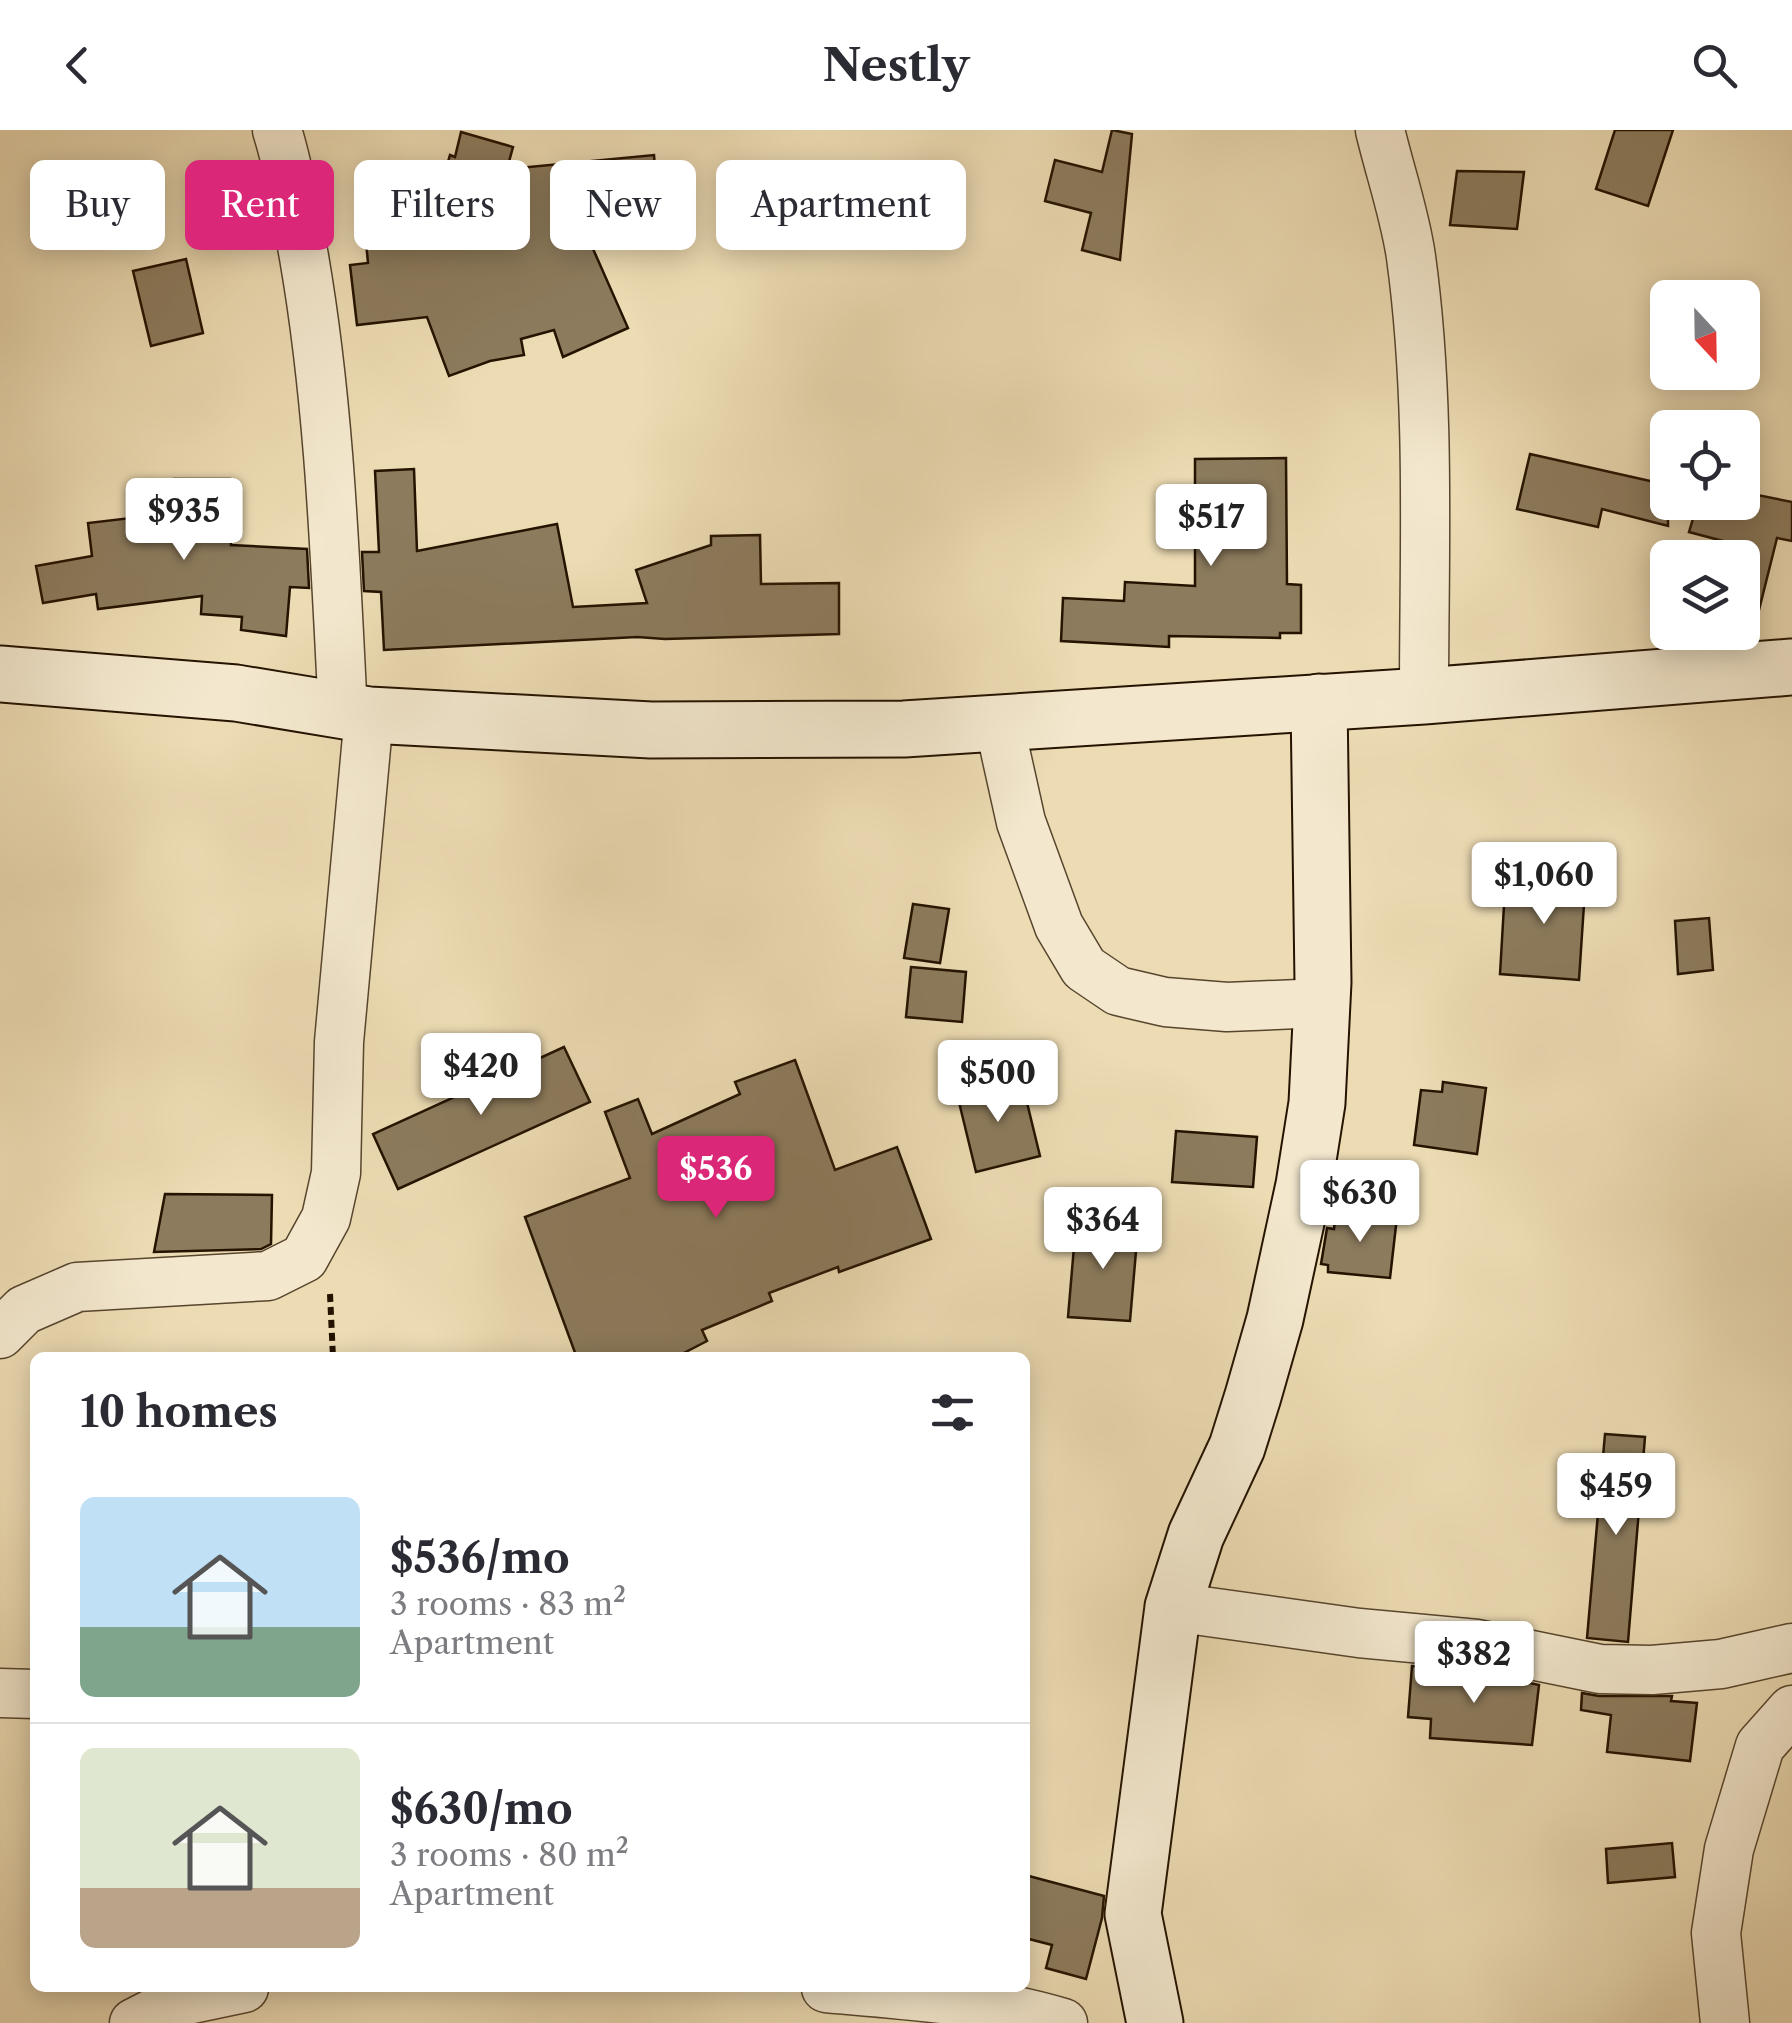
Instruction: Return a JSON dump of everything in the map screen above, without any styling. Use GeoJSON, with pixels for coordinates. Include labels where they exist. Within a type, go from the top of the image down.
{"type":"FeatureCollection","features":[{"type":"Feature","properties":{"kind":"street"},"geometry":{"type":"LineString","coordinates":[[0,1334],[24,1310],[77,1287],[268,1276],[304,1258],[326,1218],[336,1174],[338,1042],[356,714],[317,330],[288,167],[277,130]]}},
{"type":"Feature","properties":{"kind":"street"},"geometry":{"type":"LineString","coordinates":[[1380,130],[1411,254],[1424,412],[1424,696]]}},
{"type":"Feature","properties":{"kind":"street"},"geometry":{"type":"LineString","coordinates":[[0,674],[236,693],[356,714],[651,730],[904,729],[1424,696],[1792,667]]}},
{"type":"Feature","properties":{"kind":"street"},"geometry":{"type":"LineString","coordinates":[[1155,2023],[1133,1914],[1174,1608],[1196,1535],[1237,1447],[1275,1318],[1304,1185],[1316,1103],[1322,1004],[1319,702]]}},
{"type":"Feature","properties":{"kind":"street"},"geometry":{"type":"LineString","coordinates":[[999,723],[1021,822],[1059,926],[1084,968],[1118,991],[1165,1002],[1227,1007],[1322,1004]]}},
{"type":"Feature","properties":{"kind":"street"},"geometry":{"type":"LineString","coordinates":[[1174,1608],[1358,1634],[1478,1644],[1600,1669],[1652,1670],[1721,1664],[1792,1648]]}},
{"type":"Feature","properties":{"kind":"street"},"geometry":{"type":"LineString","coordinates":[[0,1692],[30,1694]]}},
{"type":"Feature","properties":{"kind":"street"},"geometry":{"type":"LineString","coordinates":[[1725,2023],[1716,1933],[1730,1850],[1760,1746],[1792,1710]]}},
{"type":"Feature","properties":{"kind":"street"},"geometry":{"type":"LineString","coordinates":[[134,2023],[173,2003],[225,1992]]}},
{"type":"Feature","properties":{"kind":"street"},"geometry":{"type":"LineString","coordinates":[[874,1992],[1030,2013],[1063,2023]]}},
{"type":"Feature","properties":{"kind":"building"},"geometry":{"type":"Polygon","coordinates":[[[1112,130],[1132,134],[1120,260],[1082,250],[1091,213],[1045,201],[1055,160],[1102,172],[1112,130]]]}},
{"type":"Feature","properties":{"kind":"building"},"geometry":{"type":"Polygon","coordinates":[[[1615,130],[1673,130],[1648,206],[1596,189],[1615,130]]]}},
{"type":"Feature","properties":{"kind":"building"},"geometry":{"type":"Polygon","coordinates":[[[461,132],[513,147],[509,160],[449,160],[450,155],[455,157],[461,132]]]}},
{"type":"Feature","properties":{"kind":"building"},"geometry":{"type":"Polygon","coordinates":[[[654,155],[654,160],[602,160],[654,155]]]}},
{"type":"Feature","properties":{"kind":"building"},"geometry":{"type":"Polygon","coordinates":[[[550,165],[550,250],[594,250],[628,328],[563,357],[554,330],[521,339],[524,355],[490,361],[449,376],[427,317],[357,325],[350,265],[368,263],[367,250],[530,250],[530,167],[550,165]]]}},
{"type":"Feature","properties":{"kind":"building"},"geometry":{"type":"Polygon","coordinates":[[[1457,171],[1524,172],[1517,229],[1450,225],[1457,171]]]}},
{"type":"Feature","properties":{"kind":"building"},"geometry":{"type":"Polygon","coordinates":[[[186,259],[203,333],[151,346],[133,271],[186,259]]]}},
{"type":"Feature","properties":{"kind":"building"},"geometry":{"type":"Polygon","coordinates":[[[1530,454],[1650,481],[1650,520],[1668,520],[1668,526],[1602,509],[1598,527],[1517,509],[1530,454]]]}},
{"type":"Feature","properties":{"kind":"building"},"geometry":{"type":"Polygon","coordinates":[[[1286,458],[1287,584],[1301,585],[1301,633],[1280,633],[1280,638],[1169,636],[1169,647],[1061,641],[1063,598],[1124,601],[1125,582],[1195,586],[1195,459],[1286,458]]]}},
{"type":"Feature","properties":{"kind":"building"},"geometry":{"type":"Polygon","coordinates":[[[414,469],[417,551],[557,524],[573,607],[647,603],[636,570],[711,545],[711,536],[760,535],[761,584],[839,583],[839,634],[637,637],[384,650],[381,592],[364,591],[362,552],[379,552],[375,471],[414,469]]]}},
{"type":"Feature","properties":{"kind":"building"},"geometry":{"type":"Polygon","coordinates":[[[174,479],[230,479],[231,545],[307,549],[309,588],[290,587],[286,636],[241,630],[242,617],[201,614],[202,596],[98,609],[96,594],[43,603],[36,566],[92,556],[88,523],[174,513],[174,479]]]}},
{"type":"Feature","properties":{"kind":"building"},"geometry":{"type":"Polygon","coordinates":[[[1760,496],[1792,502],[1792,541],[1777,538],[1760,606],[1760,540],[1719,540],[1689,532],[1693,520],[1760,520],[1760,496]]]}},
{"type":"Feature","properties":{"kind":"building"},"geometry":{"type":"Polygon","coordinates":[[[1534,871],[1586,874],[1579,980],[1500,974],[1505,888],[1532,889],[1534,871]]]}},
{"type":"Feature","properties":{"kind":"building"},"geometry":{"type":"Polygon","coordinates":[[[913,904],[949,909],[940,963],[904,958],[913,904]]]}},
{"type":"Feature","properties":{"kind":"building"},"geometry":{"type":"Polygon","coordinates":[[[1709,918],[1713,970],[1678,974],[1675,921],[1709,918]]]}},
{"type":"Feature","properties":{"kind":"building"},"geometry":{"type":"Polygon","coordinates":[[[911,967],[966,972],[962,1022],[906,1017],[911,967]]]}},
{"type":"Feature","properties":{"kind":"building"},"geometry":{"type":"Polygon","coordinates":[[[564,1047],[590,1102],[398,1189],[373,1134],[564,1047]]]}},
{"type":"Feature","properties":{"kind":"building"},"geometry":{"type":"Polygon","coordinates":[[[795,1060],[835,1170],[897,1147],[931,1239],[769,1293],[772,1301],[702,1330],[707,1341],[686,1352],[575,1352],[525,1217],[630,1178],[605,1112],[638,1099],[652,1134],[740,1094],[735,1082],[795,1060]]]}},
{"type":"Feature","properties":{"kind":"building"},"geometry":{"type":"Polygon","coordinates":[[[1021,1078],[1040,1156],[976,1172],[957,1094],[1021,1078]]]}},
{"type":"Feature","properties":{"kind":"building"},"geometry":{"type":"Polygon","coordinates":[[[1443,1082],[1486,1088],[1477,1154],[1414,1145],[1421,1090],[1442,1092],[1443,1082]]]}},
{"type":"Feature","properties":{"kind":"building"},"geometry":{"type":"Polygon","coordinates":[[[1176,1131],[1257,1137],[1253,1187],[1172,1182],[1176,1131]]]}},
{"type":"Feature","properties":{"kind":"building"},"geometry":{"type":"Polygon","coordinates":[[[165,1194],[272,1195],[271,1244],[261,1249],[154,1252],[165,1194]]]}},
{"type":"Feature","properties":{"kind":"building"},"geometry":{"type":"Polygon","coordinates":[[[1336,1210],[1397,1217],[1390,1278],[1328,1272],[1328,1265],[1321,1264],[1327,1228],[1334,1229],[1336,1210]]]}},
{"type":"Feature","properties":{"kind":"building"},"geometry":{"type":"Polygon","coordinates":[[[1076,1223],[1138,1228],[1130,1321],[1068,1317],[1076,1223]]]}},
{"type":"Feature","properties":{"kind":"building"},"geometry":{"type":"Polygon","coordinates":[[[1605,1434],[1645,1437],[1628,1642],[1587,1638],[1605,1434]]]}},
{"type":"Feature","properties":{"kind":"building"},"geometry":{"type":"Polygon","coordinates":[[[1412,1666],[1473,1671],[1539,1685],[1532,1745],[1430,1738],[1431,1719],[1408,1717],[1412,1666]]]}},
{"type":"Feature","properties":{"kind":"building"},"geometry":{"type":"Polygon","coordinates":[[[1582,1693],[1672,1696],[1671,1701],[1697,1703],[1690,1761],[1607,1752],[1611,1715],[1581,1710],[1582,1693]]]}},
{"type":"Feature","properties":{"kind":"building"},"geometry":{"type":"Polygon","coordinates":[[[1672,1843],[1675,1877],[1608,1883],[1606,1849],[1672,1843]]]}},
{"type":"Feature","properties":{"kind":"building"},"geometry":{"type":"Polygon","coordinates":[[[1030,1876],[1104,1896],[1086,1979],[1046,1968],[1052,1945],[1030,1939],[1030,1876]]]}}]}
